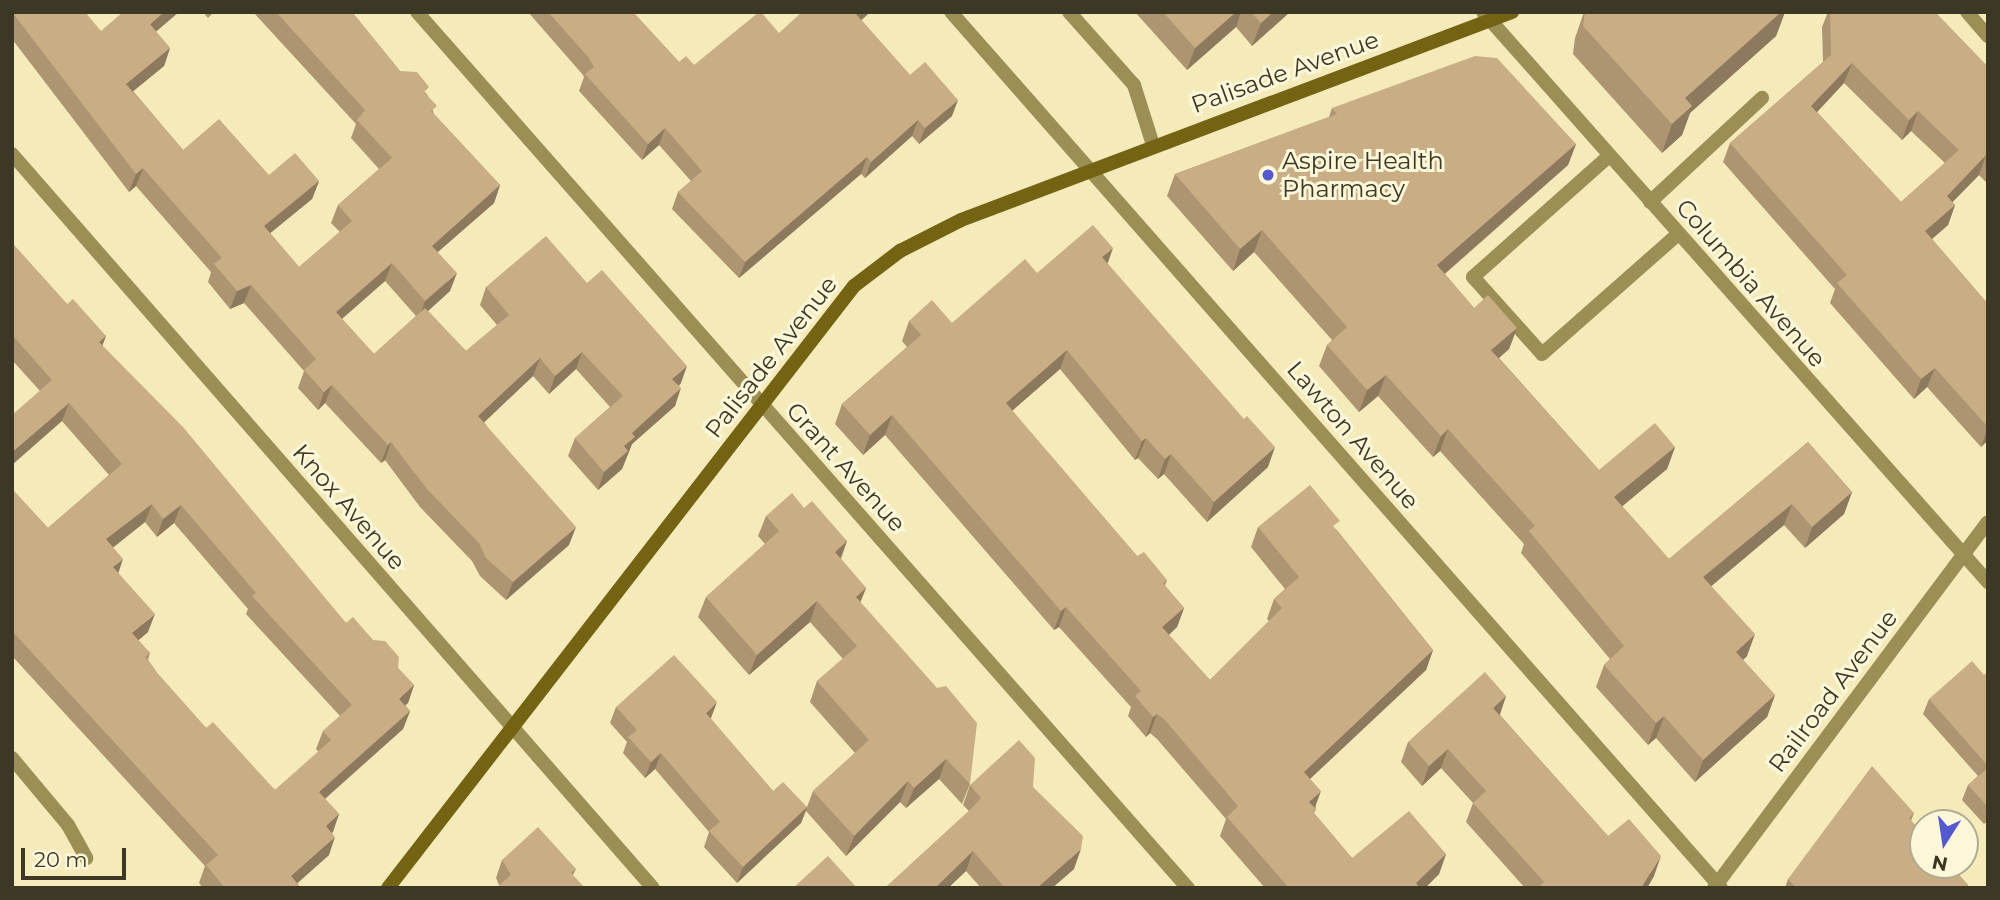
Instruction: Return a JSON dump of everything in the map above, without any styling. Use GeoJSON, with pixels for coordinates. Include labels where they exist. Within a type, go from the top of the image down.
{"type":"FeatureCollection","features":[{"type":"Feature","properties":{"kind":"main road","name":"Palisade Avenue"},"geometry":{"type":"LineString","coordinates":[[388,888],[510,726],[854,286],[900,251],[961,220],[1487,16],[1512,12]]}},
{"type":"Feature","properties":{"kind":"street","name":"Grant Avenue"},"geometry":{"type":"LineString","coordinates":[[417,12],[1188,888]]}},
{"type":"Feature","properties":{"kind":"street","name":"Lawton Avenue"},"geometry":{"type":"LineString","coordinates":[[951,12],[1718,886]]}},
{"type":"Feature","properties":{"kind":"street"},"geometry":{"type":"LineString","coordinates":[[1069,12],[1134,85],[1153,145]]}},
{"type":"Feature","properties":{"kind":"street"},"geometry":{"type":"LineString","coordinates":[[1967,12],[1988,36]]}},
{"type":"Feature","properties":{"kind":"street","name":"Columbia Avenue"},"geometry":{"type":"LineString","coordinates":[[1487,16],[1988,582]]}},
{"type":"Feature","properties":{"kind":"street"},"geometry":{"type":"LineString","coordinates":[[1650,202],[1762,98]]}},
{"type":"Feature","properties":{"kind":"street","name":"Knox Avenue"},"geometry":{"type":"LineString","coordinates":[[12,153],[653,888]]}},
{"type":"Feature","properties":{"kind":"street"},"geometry":{"type":"LineString","coordinates":[[1609,156],[1474,277],[1542,354],[1678,234]]}},
{"type":"Feature","properties":{"kind":"street","name":"Railroad Avenue"},"geometry":{"type":"LineString","coordinates":[[1718,886],[1988,522]]}},
{"type":"Feature","properties":{"kind":"street"},"geometry":{"type":"LineString","coordinates":[[12,758],[68,825],[86,858]]}},
{"type":"Feature","properties":{"kind":"building"},"geometry":{"type":"Polygon","coordinates":[[[12,12],[85,12],[101,31],[123,12],[164,12],[150,24],[170,48],[126,84],[183,150],[219,119],[269,175],[295,153],[319,181],[264,226],[299,267],[352,221],[338,205],[392,158],[357,120],[365,110],[276,12],[352,12],[400,71],[417,72],[429,87],[424,92],[437,106],[431,111],[500,185],[432,246],[457,273],[425,301],[392,263],[336,312],[374,354],[425,308],[466,351],[509,315],[486,287],[546,236],[587,283],[602,270],[687,366],[672,379],[681,388],[632,433],[635,437],[624,446],[628,451],[604,472],[575,438],[623,396],[582,352],[555,376],[540,358],[478,416],[576,527],[513,582],[486,558],[479,543],[427,489],[391,442],[388,445],[332,385],[324,392],[304,370],[316,359],[251,285],[237,291],[214,264],[222,258],[143,168],[136,174],[12,12]]]}},
{"type":"Feature","properties":{"kind":"building"},"geometry":{"type":"Polygon","coordinates":[[[548,12],[633,12],[679,62],[686,56],[694,65],[759,12],[779,33],[802,12],[858,12],[856,14],[910,75],[925,62],[958,100],[925,128],[918,120],[871,162],[867,157],[745,262],[678,192],[702,171],[665,128],[648,144],[585,74],[594,67],[589,58],[548,12]]]}},
{"type":"Feature","properties":{"kind":"building"},"geometry":{"type":"Polygon","coordinates":[[[1163,12],[1236,12],[1195,48],[1163,12]]]}},
{"type":"Feature","properties":{"kind":"building"},"geometry":{"type":"Polygon","coordinates":[[[1251,12],[1273,12],[1261,23],[1251,12]]]}},
{"type":"Feature","properties":{"kind":"building"},"geometry":{"type":"Polygon","coordinates":[[[1585,12],[1781,12],[1685,98],[1692,106],[1672,124],[1583,26],[1585,12]]]}},
{"type":"Feature","properties":{"kind":"building"},"geometry":{"type":"Polygon","coordinates":[[[1830,12],[1935,12],[1988,67],[1988,156],[1986,155],[1947,196],[1955,205],[1925,231],[1988,304],[1988,427],[1935,368],[1921,379],[1837,283],[1847,275],[1730,143],[1831,55],[1830,12]],[[1852,63],[1811,106],[1901,202],[1959,150],[1918,111],[1909,120],[1852,63]]]}},
{"type":"Feature","properties":{"kind":"building"},"geometry":{"type":"Polygon","coordinates":[[[1475,56],[1497,58],[1576,144],[1437,265],[1474,308],[1488,295],[1517,328],[1491,350],[1599,470],[1655,423],[1675,447],[1614,497],[1669,559],[1808,442],[1852,492],[1812,527],[1792,504],[1703,577],[1755,634],[1736,652],[1775,695],[1703,760],[1664,716],[1656,723],[1604,665],[1624,646],[1529,531],[1535,526],[1448,429],[1441,436],[1386,375],[1367,390],[1327,345],[1347,327],[1262,230],[1240,249],[1175,174],[1337,114],[1332,108],[1475,56]]]}},
{"type":"Feature","properties":{"kind":"building"},"geometry":{"type":"Polygon","coordinates":[[[1093,225],[1113,248],[1102,257],[1244,419],[1247,416],[1275,447],[1214,502],[1171,454],[1165,459],[1146,438],[1142,441],[1067,350],[1006,403],[1137,556],[1144,552],[1167,580],[1163,583],[1184,608],[1162,627],[1210,680],[1282,608],[1274,599],[1299,577],[1258,527],[1310,485],[1340,521],[1333,526],[1433,650],[1304,772],[1321,791],[1309,802],[1316,809],[1313,812],[1352,858],[1409,811],[1446,854],[1416,883],[1420,888],[1289,888],[1227,817],[1238,806],[1164,719],[1157,714],[1153,717],[1135,696],[1141,691],[1066,607],[1061,611],[892,415],[870,435],[842,404],[921,335],[909,321],[932,300],[952,323],[1025,259],[1037,273],[1093,225]]]}},
{"type":"Feature","properties":{"kind":"building"},"geometry":{"type":"Polygon","coordinates":[[[12,243],[67,304],[73,299],[106,336],[99,342],[183,427],[346,623],[353,617],[373,640],[385,641],[399,657],[398,668],[414,685],[399,699],[410,711],[319,792],[339,814],[326,826],[335,837],[291,876],[301,888],[225,888],[206,865],[218,855],[12,631],[12,489],[48,528],[122,464],[69,403],[12,452],[12,415],[52,380],[14,337],[12,339],[12,243]],[[152,504],[106,539],[123,559],[113,567],[155,614],[132,633],[150,653],[145,657],[158,674],[206,728],[213,722],[275,790],[331,740],[323,731],[352,705],[252,596],[256,593],[181,505],[163,519],[152,504]]]}},
{"type":"Feature","properties":{"kind":"building"},"geometry":{"type":"Polygon","coordinates":[[[792,493],[804,508],[812,501],[847,541],[835,552],[866,588],[856,597],[937,688],[946,686],[977,723],[970,784],[946,759],[914,788],[908,781],[854,836],[813,791],[869,740],[817,681],[857,646],[817,601],[757,655],[706,597],[779,531],[766,516],[792,493]]]}},
{"type":"Feature","properties":{"kind":"building"},"geometry":{"type":"Polygon","coordinates":[[[674,655],[717,702],[706,713],[773,791],[783,782],[807,807],[743,867],[709,831],[720,822],[661,753],[651,762],[628,737],[637,730],[616,707],[674,655]]]}},
{"type":"Feature","properties":{"kind":"building"},"geometry":{"type":"Polygon","coordinates":[[[1972,661],[1984,675],[1988,672],[1988,766],[1929,699],[1972,661]]]}},
{"type":"Feature","properties":{"kind":"building"},"geometry":{"type":"Polygon","coordinates":[[[1485,672],[1506,696],[1493,708],[1608,836],[1629,819],[1661,856],[1641,888],[1537,888],[1544,882],[1473,803],[1486,791],[1448,749],[1429,766],[1408,742],[1485,672]]]}},
{"type":"Feature","properties":{"kind":"building"},"geometry":{"type":"Polygon","coordinates":[[[1019,740],[1035,758],[1033,787],[1083,836],[1081,849],[1037,888],[1005,888],[973,851],[935,888],[885,888],[981,798],[970,785],[1019,740]]]}},
{"type":"Feature","properties":{"kind":"building"},"geometry":{"type":"Polygon","coordinates":[[[1872,766],[1910,809],[1909,879],[1963,879],[1968,885],[1965,888],[1796,888],[1788,879],[1872,766]]]}},
{"type":"Feature","properties":{"kind":"building"},"geometry":{"type":"Polygon","coordinates":[[[1988,768],[1988,807],[1968,785],[1988,768]]]}},
{"type":"Feature","properties":{"kind":"building"},"geometry":{"type":"Polygon","coordinates":[[[538,827],[576,869],[571,873],[585,888],[496,888],[511,875],[502,860],[538,827]]]}},
{"type":"Feature","properties":{"kind":"building"},"geometry":{"type":"Polygon","coordinates":[[[828,856],[857,888],[793,888],[828,856]]]}},
{"type":"Feature","properties":{"kind":"place","name":"Aspire Health Pharmacy"},"geometry":{"type":"Point","coordinates":[1268,175]}}]}
